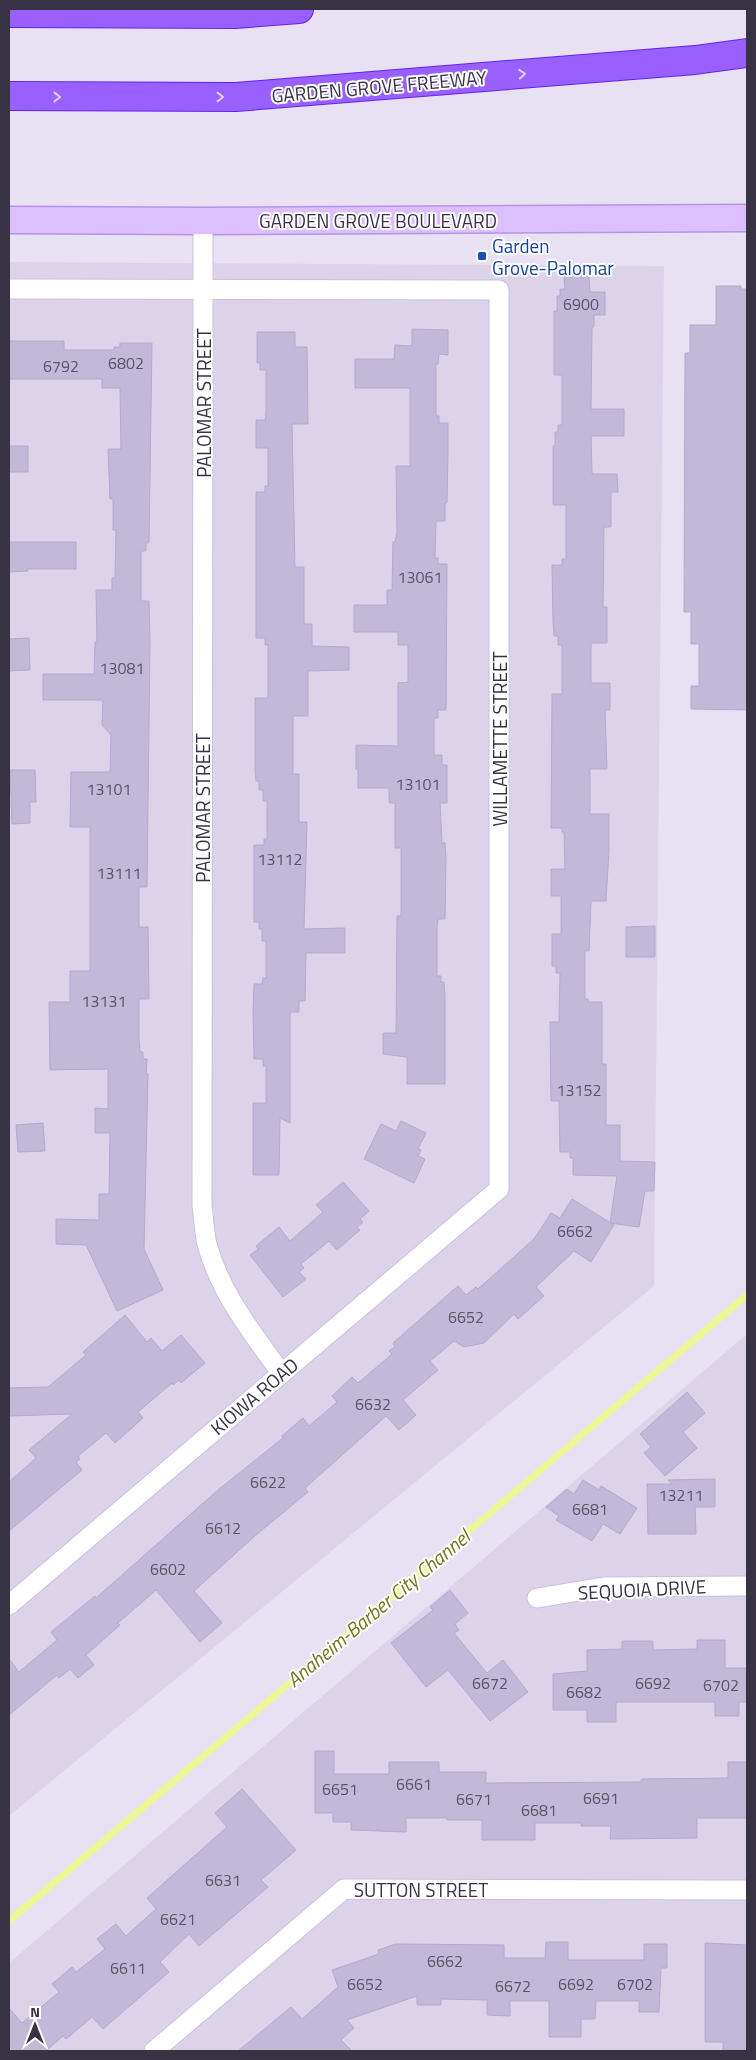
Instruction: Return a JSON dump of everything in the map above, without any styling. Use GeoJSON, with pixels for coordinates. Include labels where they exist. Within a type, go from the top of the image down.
{"type":"FeatureCollection","features":[{"type":"Feature","properties":{"kind":"highway"},"geometry":{"type":"LineString","coordinates":[[9,13],[234,14],[299,9]]}},
{"type":"Feature","properties":{"kind":"highway","name":"GARDEN GROVE FREEWAY"},"geometry":{"type":"LineString","coordinates":[[9,96],[236,98],[695,60],[747,53]]}},
{"type":"Feature","properties":{"kind":"highway"},"geometry":{"type":"LineString","coordinates":[[695,60],[747,59]]}},
{"type":"Feature","properties":{"kind":"main road","name":"GARDEN GROVE BOULEVARD"},"geometry":{"type":"LineString","coordinates":[[9,220],[203,221],[747,218]]}},
{"type":"Feature","properties":{"kind":"street","name":"PALOMAR STREET"},"geometry":{"type":"LineString","coordinates":[[203,221],[202,1206],[207,1243],[217,1273],[232,1304],[281,1373]]}},
{"type":"Feature","properties":{"kind":"street"},"geometry":{"type":"LineString","coordinates":[[9,289],[204,289]]}},
{"type":"Feature","properties":{"kind":"street","name":"WILLAMETTE STREET"},"geometry":{"type":"LineString","coordinates":[[204,289],[499,290],[499,1188]]}},
{"type":"Feature","properties":{"kind":"street","name":"KIOWA ROAD"},"geometry":{"type":"LineString","coordinates":[[9,1605],[499,1188]]}},
{"type":"Feature","properties":{"kind":"street","name":"SEQUOIA DRIVE"},"geometry":{"type":"LineString","coordinates":[[537,1598],[604,1587],[747,1586]]}},
{"type":"Feature","properties":{"kind":"street","name":"SUTTON STREET"},"geometry":{"type":"LineString","coordinates":[[154,2051],[344,1889],[747,1890]]}},
{"type":"Feature","properties":{"kind":"shaded area"},"geometry":{"type":"Polygon","coordinates":[[[9,262],[664,266],[654,1286],[9,1816],[9,262]]]}},
{"type":"Feature","properties":{"kind":"shaded area"},"geometry":{"type":"Polygon","coordinates":[[[747,1334],[747,2051],[9,2051],[9,1963],[747,1334]]]}},
{"type":"Feature","properties":{"kind":"building"},"geometry":{"type":"Polygon","coordinates":[[[564,276],[589,276],[590,292],[605,292],[605,315],[594,315],[594,327],[592,327],[591,409],[624,409],[624,436],[591,436],[592,474],[617,474],[618,492],[611,492],[611,527],[604,527],[603,607],[607,607],[607,643],[591,643],[591,683],[610,683],[610,710],[605,710],[607,769],[590,769],[590,814],[609,814],[609,850],[606,901],[591,901],[589,951],[585,951],[585,999],[588,999],[588,1002],[602,1002],[602,1064],[606,1064],[606,1125],[620,1125],[620,1161],[655,1162],[654,1191],[645,1191],[639,1227],[610,1223],[617,1176],[573,1175],[573,1158],[570,1158],[570,1152],[560,1152],[559,1101],[551,1101],[550,1022],[559,1022],[560,973],[556,973],[556,966],[552,966],[552,934],[561,934],[561,896],[551,896],[551,869],[565,869],[564,832],[562,832],[562,828],[551,828],[552,694],[562,694],[562,645],[558,645],[558,636],[554,636],[552,565],[562,565],[562,559],[566,559],[566,505],[553,505],[553,446],[555,446],[555,432],[558,432],[558,425],[562,425],[562,375],[554,375],[554,311],[557,311],[557,296],[560,296],[560,289],[565,289],[564,276]]]}},
{"type":"Feature","properties":{"kind":"building"},"geometry":{"type":"Polygon","coordinates":[[[716,286],[741,286],[741,289],[747,289],[747,710],[691,709],[691,686],[699,686],[699,644],[691,644],[691,612],[684,612],[685,353],[690,353],[690,325],[716,325],[716,286]]]}},
{"type":"Feature","properties":{"kind":"building"},"geometry":{"type":"Polygon","coordinates":[[[412,329],[448,330],[448,355],[439,354],[438,364],[436,364],[436,416],[439,416],[439,423],[448,423],[447,503],[445,503],[445,521],[436,521],[435,558],[438,558],[438,564],[447,564],[446,710],[438,710],[438,718],[434,718],[434,755],[442,755],[442,765],[447,765],[447,803],[440,803],[442,843],[445,843],[446,858],[445,919],[438,919],[437,927],[437,976],[441,976],[441,982],[444,982],[445,997],[445,1084],[407,1084],[407,1057],[383,1054],[383,1033],[396,1033],[397,916],[401,916],[401,848],[395,848],[395,803],[389,803],[389,788],[358,788],[358,770],[356,769],[356,745],[398,746],[398,683],[408,682],[408,645],[398,645],[398,632],[354,632],[354,605],[387,605],[387,590],[392,590],[393,542],[395,542],[397,533],[396,466],[410,466],[410,388],[355,388],[355,359],[394,359],[395,345],[412,346],[412,329]]]}},
{"type":"Feature","properties":{"kind":"building"},"geometry":{"type":"Polygon","coordinates":[[[257,332],[295,332],[295,347],[307,347],[308,424],[292,424],[295,567],[304,567],[304,624],[312,624],[312,646],[349,647],[349,670],[308,671],[308,716],[293,716],[293,774],[299,774],[299,822],[307,822],[304,929],[345,928],[345,953],[306,953],[305,1001],[299,1001],[299,1012],[290,1012],[290,1123],[280,1118],[279,1175],[253,1175],[253,1103],[266,1103],[266,1066],[263,1066],[263,1059],[254,1059],[254,984],[262,984],[263,978],[266,978],[266,941],[262,941],[262,929],[259,929],[259,922],[254,922],[254,845],[264,845],[264,839],[267,839],[267,801],[263,801],[263,790],[259,790],[259,781],[256,781],[255,698],[268,698],[268,645],[265,645],[265,638],[256,638],[256,492],[265,492],[265,486],[268,486],[268,448],[256,448],[256,420],[265,420],[266,413],[266,370],[260,370],[260,363],[257,363],[257,332]]]}},
{"type":"Feature","properties":{"kind":"building"},"geometry":{"type":"Polygon","coordinates":[[[9,341],[64,341],[64,350],[114,350],[114,347],[120,347],[120,343],[152,343],[149,543],[146,543],[146,551],[141,551],[141,601],[149,601],[150,642],[147,887],[139,887],[139,927],[148,927],[149,999],[139,999],[139,1040],[140,1052],[143,1052],[143,1059],[147,1059],[146,1074],[148,1074],[144,1249],[163,1290],[117,1311],[86,1245],[56,1244],[56,1219],[99,1220],[99,1194],[109,1194],[110,1133],[95,1133],[95,1108],[108,1109],[108,1069],[50,1070],[49,1002],[70,1002],[70,971],[90,971],[90,827],[70,827],[71,772],[110,772],[111,735],[102,725],[103,700],[43,700],[43,674],[94,674],[95,642],[97,642],[96,590],[112,590],[112,578],[115,578],[116,530],[113,530],[113,499],[110,499],[108,449],[121,449],[120,388],[102,388],[102,379],[9,379],[9,341]]]}},
{"type":"Feature","properties":{"kind":"building"},"geometry":{"type":"Polygon","coordinates":[[[9,446],[28,446],[28,472],[9,472],[9,446]]]}},
{"type":"Feature","properties":{"kind":"building"},"geometry":{"type":"Polygon","coordinates":[[[9,542],[76,542],[76,569],[27,569],[28,571],[9,572],[9,542]]]}},
{"type":"Feature","properties":{"kind":"building"},"geometry":{"type":"Polygon","coordinates":[[[29,638],[30,670],[9,671],[9,639],[29,638]]]}},
{"type":"Feature","properties":{"kind":"building"},"geometry":{"type":"Polygon","coordinates":[[[10,770],[35,770],[36,802],[30,802],[30,823],[12,824],[10,770]]]}},
{"type":"Feature","properties":{"kind":"building"},"geometry":{"type":"Polygon","coordinates":[[[655,926],[655,957],[626,957],[626,927],[655,926]]]}},
{"type":"Feature","properties":{"kind":"building"},"geometry":{"type":"Polygon","coordinates":[[[401,1121],[426,1133],[418,1149],[421,1150],[418,1156],[425,1159],[414,1183],[364,1159],[381,1124],[396,1131],[401,1121]]]}},
{"type":"Feature","properties":{"kind":"building"},"geometry":{"type":"Polygon","coordinates":[[[43,1123],[45,1151],[18,1152],[16,1125],[43,1123]]]}},
{"type":"Feature","properties":{"kind":"building"},"geometry":{"type":"Polygon","coordinates":[[[343,1182],[369,1211],[360,1219],[363,1222],[357,1227],[360,1230],[337,1250],[329,1241],[301,1264],[304,1268],[299,1272],[306,1279],[283,1297],[250,1255],[258,1249],[256,1246],[279,1227],[290,1241],[323,1212],[316,1205],[343,1182]]]}},
{"type":"Feature","properties":{"kind":"building"},"geometry":{"type":"Polygon","coordinates":[[[572,1199],[614,1225],[591,1262],[574,1251],[536,1287],[544,1296],[518,1319],[514,1314],[484,1343],[464,1347],[454,1341],[430,1361],[438,1370],[403,1400],[416,1415],[399,1430],[386,1416],[305,1488],[308,1492],[256,1535],[194,1591],[222,1623],[200,1642],[156,1590],[118,1623],[120,1625],[86,1655],[94,1665],[78,1678],[70,1669],[59,1678],[57,1675],[9,1715],[9,1659],[19,1672],[57,1640],[51,1632],[95,1596],[96,1598],[218,1490],[283,1438],[282,1436],[303,1418],[309,1426],[337,1402],[332,1396],[352,1377],[358,1383],[392,1354],[389,1351],[395,1347],[393,1343],[458,1286],[466,1295],[476,1287],[478,1289],[534,1239],[551,1213],[560,1218],[572,1199]]]}},
{"type":"Feature","properties":{"kind":"building"},"geometry":{"type":"Polygon","coordinates":[[[125,1315],[147,1342],[151,1338],[162,1351],[181,1335],[205,1363],[181,1383],[179,1380],[173,1385],[172,1383],[138,1412],[143,1418],[115,1443],[106,1433],[78,1456],[80,1459],[76,1462],[82,1470],[9,1531],[9,1482],[36,1458],[29,1450],[72,1414],[9,1416],[9,1388],[48,1387],[86,1355],[83,1352],[125,1315]]]}},
{"type":"Feature","properties":{"kind":"building"},"geometry":{"type":"Polygon","coordinates":[[[687,1392],[705,1413],[683,1432],[697,1448],[665,1476],[644,1453],[651,1447],[640,1434],[687,1392]]]}},
{"type":"Feature","properties":{"kind":"building"},"geometry":{"type":"Polygon","coordinates":[[[715,1479],[715,1507],[695,1507],[696,1534],[648,1534],[647,1484],[672,1484],[668,1480],[715,1479]]]}},
{"type":"Feature","properties":{"kind":"building"},"geometry":{"type":"Polygon","coordinates":[[[583,1480],[599,1490],[601,1486],[637,1508],[620,1534],[603,1524],[592,1541],[556,1520],[559,1516],[546,1507],[567,1489],[574,1494],[583,1480]]]}},
{"type":"Feature","properties":{"kind":"building"},"geometry":{"type":"Polygon","coordinates":[[[450,1590],[468,1613],[455,1624],[459,1630],[454,1633],[487,1673],[503,1660],[528,1692],[490,1721],[448,1670],[426,1687],[391,1643],[433,1610],[430,1607],[450,1590]]]}},
{"type":"Feature","properties":{"kind":"building"},"geometry":{"type":"Polygon","coordinates":[[[697,1640],[725,1640],[725,1668],[746,1668],[746,1702],[739,1702],[739,1716],[715,1716],[715,1702],[616,1702],[616,1722],[587,1722],[587,1710],[553,1710],[553,1674],[587,1671],[587,1650],[622,1649],[622,1641],[653,1641],[653,1650],[697,1649],[697,1640]]]}},
{"type":"Feature","properties":{"kind":"building"},"geometry":{"type":"Polygon","coordinates":[[[315,1751],[334,1751],[334,1774],[389,1774],[389,1762],[439,1762],[439,1772],[486,1772],[486,1783],[641,1782],[641,1779],[728,1778],[728,1762],[747,1762],[747,1818],[697,1818],[697,1838],[610,1839],[611,1826],[581,1826],[581,1823],[535,1823],[535,1840],[482,1840],[482,1820],[447,1820],[447,1818],[406,1818],[406,1832],[351,1830],[351,1822],[333,1822],[333,1813],[315,1813],[315,1751]]]}},
{"type":"Feature","properties":{"kind":"building"},"geometry":{"type":"Polygon","coordinates":[[[242,1789],[296,1850],[261,1880],[268,1887],[199,1946],[189,1934],[160,1962],[169,1972],[103,2029],[92,2017],[66,2039],[63,2036],[46,2051],[9,2051],[9,2008],[22,2023],[59,1992],[52,1984],[72,1967],[76,1972],[105,1949],[97,1939],[116,1924],[126,1936],[156,1909],[147,1898],[227,1827],[215,1813],[242,1789]]]}},
{"type":"Feature","properties":{"kind":"building"},"geometry":{"type":"Polygon","coordinates":[[[546,1942],[568,1942],[568,1960],[644,1960],[644,1944],[667,1944],[667,1968],[661,1968],[659,2012],[639,2012],[639,2001],[596,2001],[595,2019],[581,2019],[581,2037],[549,2037],[549,2001],[510,2001],[510,2016],[487,2015],[487,2000],[441,1999],[441,2005],[417,2005],[417,1996],[347,2020],[354,2028],[341,2040],[352,2051],[238,2051],[291,2007],[302,2019],[338,1987],[332,1970],[379,1954],[378,1950],[396,1944],[504,1945],[504,1958],[545,1958],[546,1942]]]}},
{"type":"Feature","properties":{"kind":"building"},"geometry":{"type":"Polygon","coordinates":[[[705,1943],[747,1945],[747,2050],[723,2050],[723,2042],[705,2042],[705,1943]]]}},
{"type":"Feature","properties":{"kind":"waterway","name":"Anaheim-Barber City Channel"},"geometry":{"type":"LineString","coordinates":[[9,1921],[747,1295]]}},
{"type":"Feature","properties":{"kind":"place","name":"Garden Grove-Palomar"},"geometry":{"type":"Point","coordinates":[482,256]}}]}
